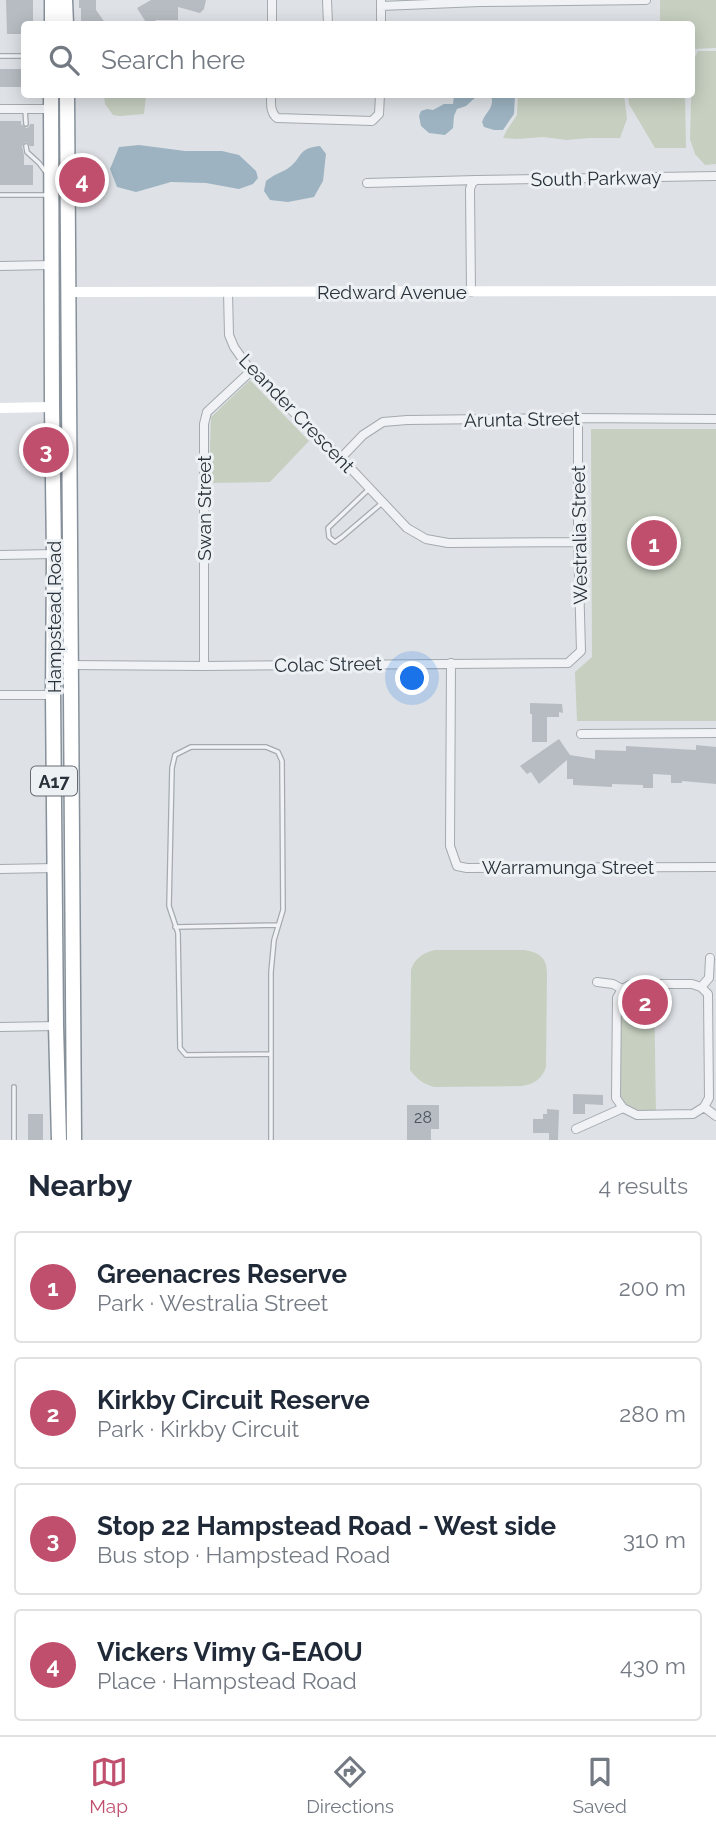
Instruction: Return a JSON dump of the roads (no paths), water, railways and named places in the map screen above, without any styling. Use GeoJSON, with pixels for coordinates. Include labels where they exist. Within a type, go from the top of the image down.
{"type":"FeatureCollection","features":[{"type":"Feature","properties":{"kind":"highway"},"geometry":{"type":"LineString","coordinates":[[52,0],[52,21]]}},
{"type":"Feature","properties":{"kind":"highway"},"geometry":{"type":"LineString","coordinates":[[65,0],[66,21]]}},
{"type":"Feature","properties":{"kind":"highway"},"geometry":{"type":"LineString","coordinates":[[50,102],[67,102]]}},
{"type":"Feature","properties":{"kind":"highway","name":"Hampstead Road"},"geometry":{"type":"LineString","coordinates":[[50,102],[59,1140]]}},
{"type":"Feature","properties":{"kind":"highway","name":"Hampstead Road"},"geometry":{"type":"LineString","coordinates":[[67,102],[74,1140]]}},
{"type":"Feature","properties":{"kind":"highway"},"geometry":{"type":"LineString","coordinates":[[51,265],[67,264]]}},
{"type":"Feature","properties":{"kind":"highway"},"geometry":{"type":"LineString","coordinates":[[51,292],[67,292]]}},
{"type":"Feature","properties":{"kind":"highway"},"geometry":{"type":"LineString","coordinates":[[52,407],[68,407]]}},
{"type":"Feature","properties":{"kind":"highway"},"geometry":{"type":"LineString","coordinates":[[54,554],[70,555]]}},
{"type":"Feature","properties":{"kind":"highway"},"geometry":{"type":"LineString","coordinates":[[54,664],[70,665]]}},
{"type":"Feature","properties":{"kind":"highway"},"geometry":{"type":"LineString","coordinates":[[54,695],[71,694]]}},
{"type":"Feature","properties":{"kind":"highway"},"geometry":{"type":"LineString","coordinates":[[55,868],[72,868]]}},
{"type":"Feature","properties":{"kind":"highway"},"geometry":{"type":"LineString","coordinates":[[56,1026],[72,1027]]}},
{"type":"Feature","properties":{"kind":"street"},"geometry":{"type":"LineString","coordinates":[[272,0],[272,21]]}},
{"type":"Feature","properties":{"kind":"street"},"geometry":{"type":"LineString","coordinates":[[327,0],[328,21]]}},
{"type":"Feature","properties":{"kind":"street"},"geometry":{"type":"LineString","coordinates":[[381,21],[381,3],[646,0]]}},
{"type":"Feature","properties":{"kind":"street"},"geometry":{"type":"LineString","coordinates":[[271,98],[273,114],[277,118],[372,121],[379,114],[380,98]]}},
{"type":"Feature","properties":{"kind":"street"},"geometry":{"type":"LineString","coordinates":[[0,109],[25,109],[50,102]]}},
{"type":"Feature","properties":{"kind":"street","name":"South Parkway"},"geometry":{"type":"LineString","coordinates":[[367,183],[716,176]]}},
{"type":"Feature","properties":{"kind":"street"},"geometry":{"type":"LineString","coordinates":[[471,292],[470,189],[475,180]]}},
{"type":"Feature","properties":{"kind":"street"},"geometry":{"type":"LineString","coordinates":[[0,266],[51,265]]}},
{"type":"Feature","properties":{"kind":"street","name":"Redward Avenue"},"geometry":{"type":"LineString","coordinates":[[67,292],[716,291]]}},
{"type":"Feature","properties":{"kind":"street","name":"Leander Crescent"},"geometry":{"type":"LineString","coordinates":[[228,292],[229,335],[234,348],[251,371],[341,458],[407,528],[426,539],[448,543],[578,542]]}},
{"type":"Feature","properties":{"kind":"street","name":"Swan Street"},"geometry":{"type":"LineString","coordinates":[[204,666],[204,424],[207,412],[251,371]]}},
{"type":"Feature","properties":{"kind":"street"},"geometry":{"type":"LineString","coordinates":[[0,408],[52,407]]}},
{"type":"Feature","properties":{"kind":"street","name":"Arunta Street"},"geometry":{"type":"LineString","coordinates":[[341,458],[363,435],[383,422],[578,418],[716,419]]}},
{"type":"Feature","properties":{"kind":"street","name":"Westralia Street"},"geometry":{"type":"LineString","coordinates":[[578,418],[581,651]]}},
{"type":"Feature","properties":{"kind":"street"},"geometry":{"type":"LineString","coordinates":[[0,555],[54,554]]}},
{"type":"Feature","properties":{"kind":"street","name":"Colac Street"},"geometry":{"type":"LineString","coordinates":[[70,665],[568,663],[581,651]]}},
{"type":"Feature","properties":{"kind":"street","name":"Warramunga Street"},"geometry":{"type":"LineString","coordinates":[[451,663],[450,846],[457,866],[716,867]]}},
{"type":"Feature","properties":{"kind":"street"},"geometry":{"type":"LineString","coordinates":[[0,695],[54,695]]}},
{"type":"Feature","properties":{"kind":"street"},"geometry":{"type":"LineString","coordinates":[[581,734],[716,733]]}},
{"type":"Feature","properties":{"kind":"street"},"geometry":{"type":"LineString","coordinates":[[0,869],[55,868]]}},
{"type":"Feature","properties":{"kind":"street"},"geometry":{"type":"LineString","coordinates":[[701,987],[709,978],[710,958]]}},
{"type":"Feature","properties":{"kind":"street"},"geometry":{"type":"LineString","coordinates":[[597,982],[613,984],[622,989]]}},
{"type":"Feature","properties":{"kind":"street"},"geometry":{"type":"LineString","coordinates":[[632,984],[692,984],[701,987],[708,994],[712,1042],[709,1098],[704,1107],[693,1114],[637,1115],[623,1108],[616,1098],[617,998],[622,989],[632,984]]}},
{"type":"Feature","properties":{"kind":"street"},"geometry":{"type":"LineString","coordinates":[[0,1027],[56,1026]]}},
{"type":"Feature","properties":{"kind":"street"},"geometry":{"type":"LineString","coordinates":[[704,1107],[716,1116]]}},
{"type":"Feature","properties":{"kind":"street"},"geometry":{"type":"LineString","coordinates":[[576,1129],[623,1108]]}},
{"type":"Feature","properties":{"kind":"lane"},"geometry":{"type":"LineString","coordinates":[[0,56],[21,56]]}},
{"type":"Feature","properties":{"kind":"lane"},"geometry":{"type":"LineString","coordinates":[[25,109],[26,124]]}},
{"type":"Feature","properties":{"kind":"lane"},"geometry":{"type":"LineString","coordinates":[[26,146],[27,152],[51,178]]}},
{"type":"Feature","properties":{"kind":"lane"},"geometry":{"type":"LineString","coordinates":[[0,195],[51,195]]}},
{"type":"Feature","properties":{"kind":"lane","name":"Leander Crescent"},"geometry":{"type":"LineString","coordinates":[[370,488],[328,528],[329,537],[335,542],[383,502]]}},
{"type":"Feature","properties":{"kind":"lane"},"geometry":{"type":"LineString","coordinates":[[271,1054],[186,1055],[180,1048],[178,933],[169,906],[172,768],[175,755],[191,747],[266,747],[278,752],[282,761],[283,910],[274,940],[271,972],[271,1054],[271,1140]]}},
{"type":"Feature","properties":{"kind":"lane"},"geometry":{"type":"LineString","coordinates":[[175,927],[278,925]]}},
{"type":"Feature","properties":{"kind":"lane"},"geometry":{"type":"LineString","coordinates":[[14,1087],[14,1140]]}},
{"type":"Feature","properties":{"kind":"water"},"geometry":{"type":"Polygon","coordinates":[[[454,98],[475,98],[466,106],[457,109],[453,128],[445,135],[429,133],[421,126],[421,111],[453,104],[454,98]]]}},
{"type":"Feature","properties":{"kind":"water"},"geometry":{"type":"Polygon","coordinates":[[[515,98],[514,114],[503,130],[484,127],[482,122],[492,99],[515,98]]]}},
{"type":"Feature","properties":{"kind":"water"},"geometry":{"type":"Polygon","coordinates":[[[139,145],[185,151],[222,151],[239,155],[256,171],[258,178],[253,184],[239,189],[206,183],[171,182],[136,192],[117,187],[110,169],[119,147],[139,145]]]}},
{"type":"Feature","properties":{"kind":"water"},"geometry":{"type":"Polygon","coordinates":[[[320,146],[326,154],[323,181],[314,197],[288,202],[270,200],[264,191],[266,181],[287,169],[307,149],[320,146]]]}},
{"type":"Feature","properties":{"kind":"place","name":"Vickers Vimy G-EAOU"},"geometry":{"type":"Point","coordinates":[82,180]}},
{"type":"Feature","properties":{"kind":"place","name":"Stop 22 Hampstead Road - West side"},"geometry":{"type":"Point","coordinates":[46,450]}},
{"type":"Feature","properties":{"kind":"place","name":"Greenacres Reserve"},"geometry":{"type":"Point","coordinates":[654,543]}},
{"type":"Feature","properties":{"kind":"place","name":"Kirkby Circuit Reserve"},"geometry":{"type":"Point","coordinates":[645,1002]}}]}
